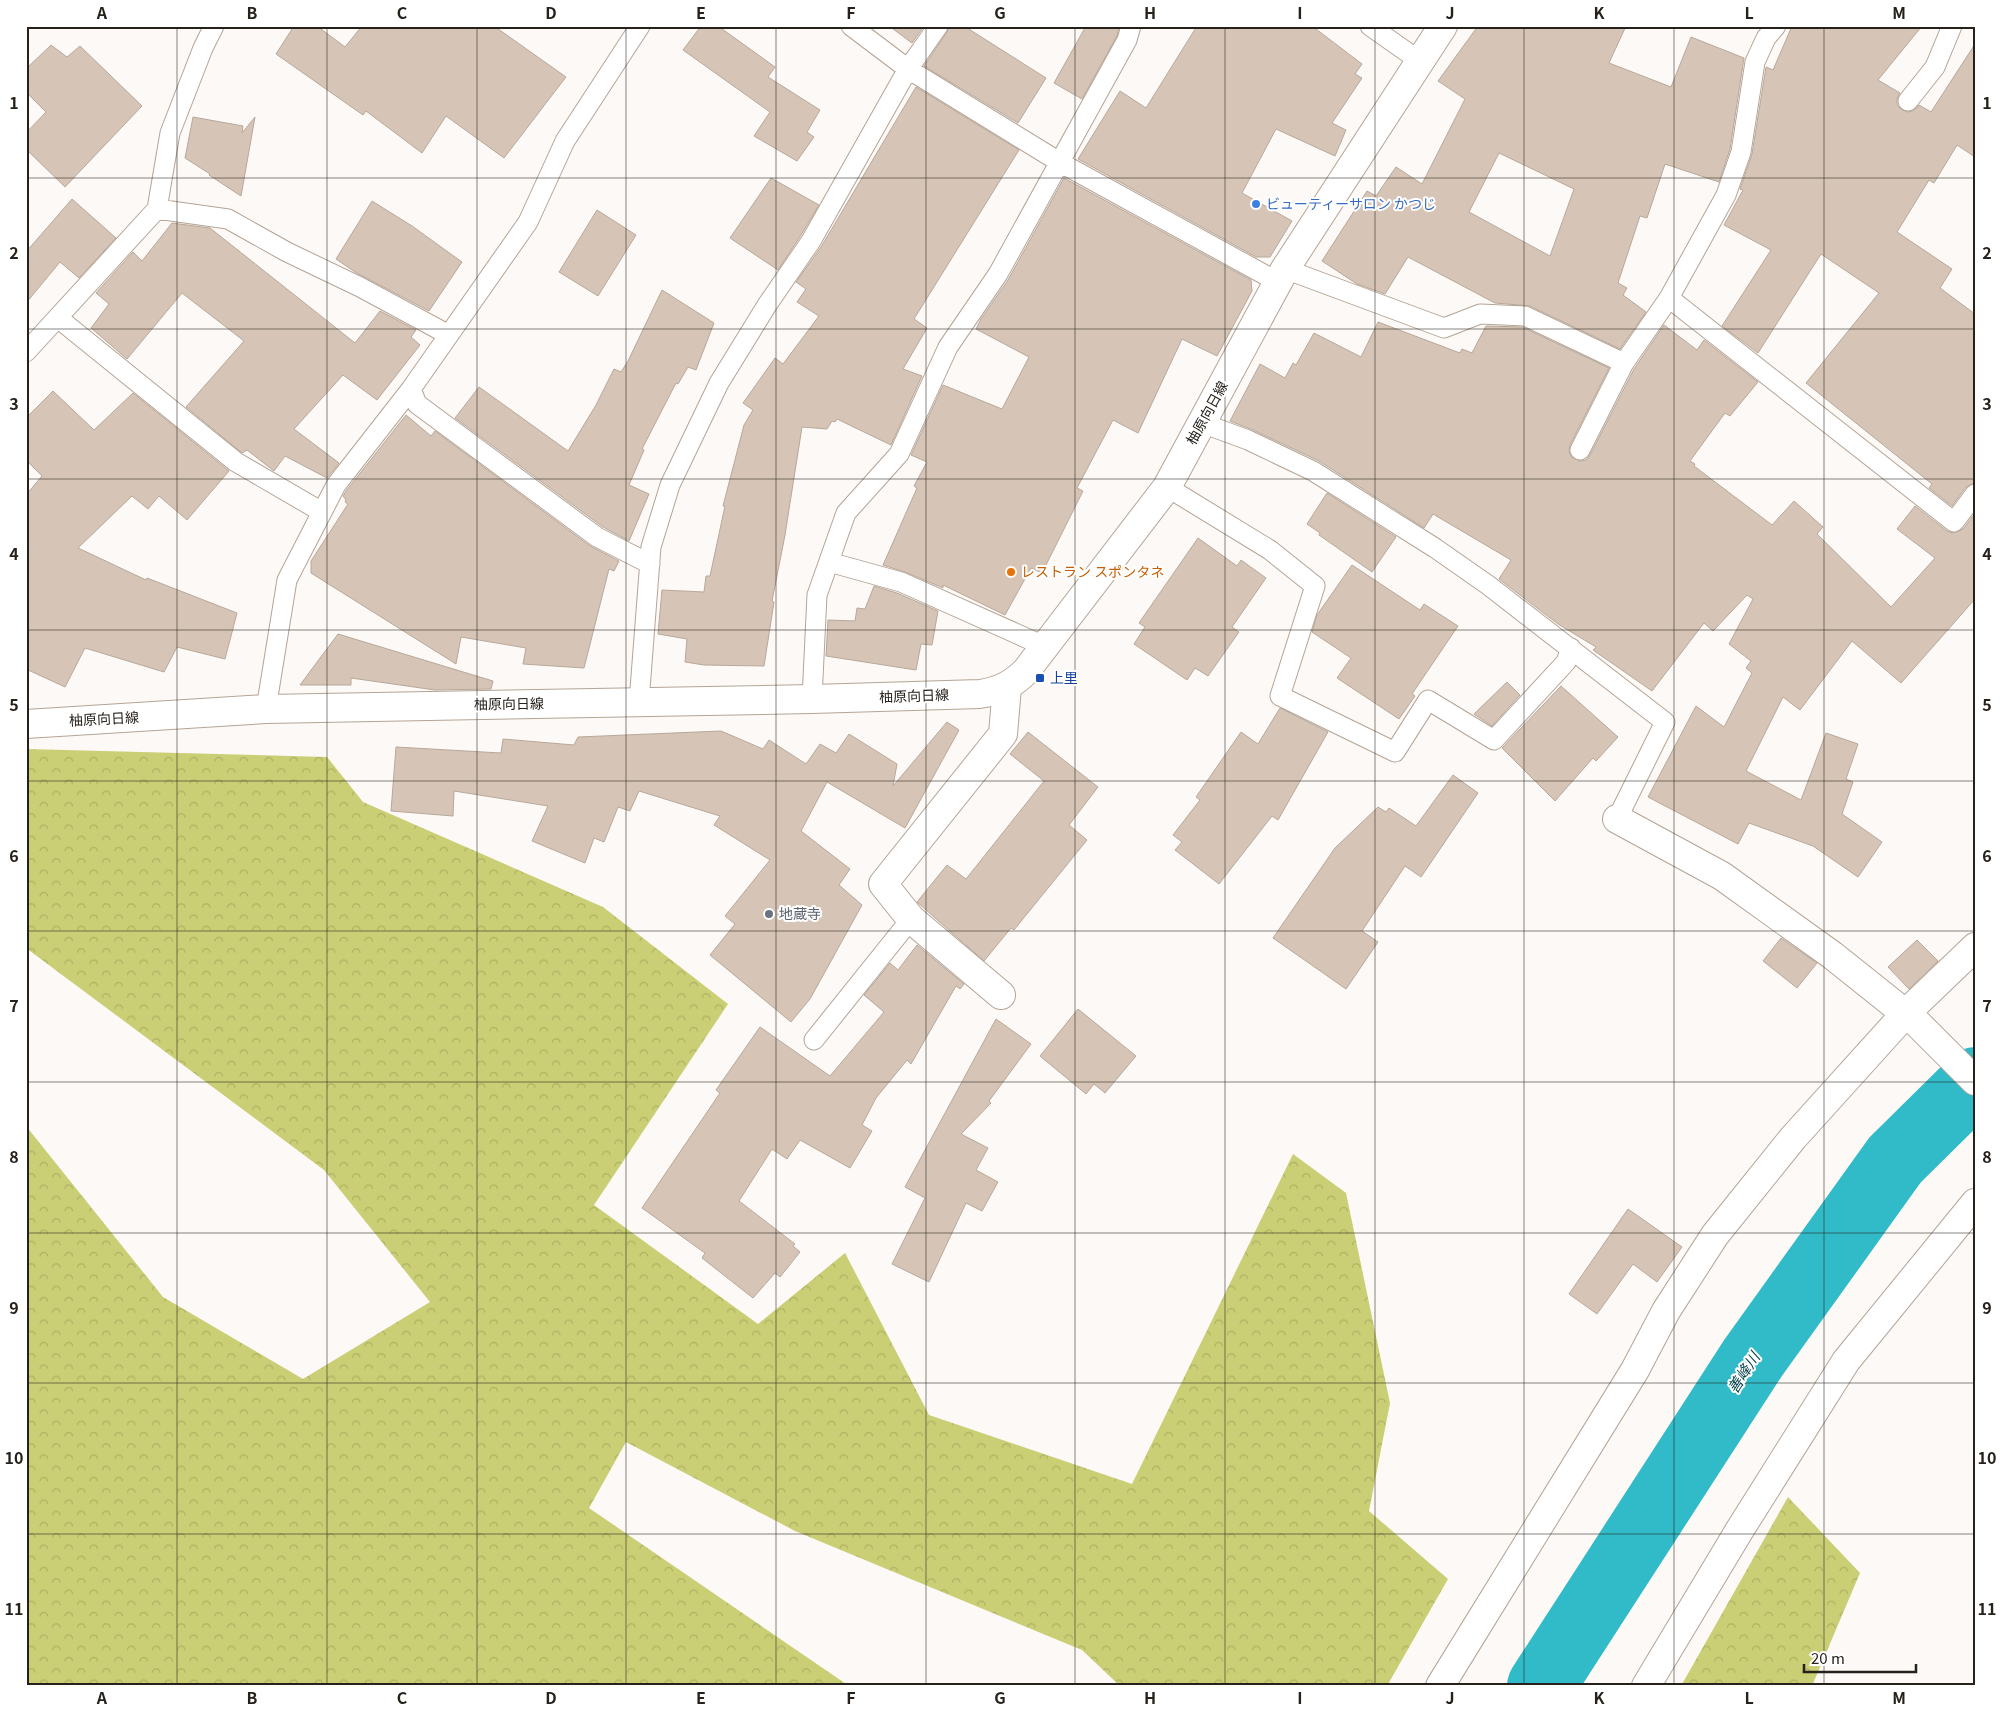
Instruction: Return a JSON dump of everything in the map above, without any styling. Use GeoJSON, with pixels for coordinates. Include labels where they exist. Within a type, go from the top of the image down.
{"type":"FeatureCollection","features":[{"type":"Feature","properties":{"kind":"street","name":"柚原向日線"},"geometry":{"type":"LineString","coordinates":[[26,724],[266,709],[980,694],[1007,687],[1026,670],[1167,487],[1282,276],[1443,26]]}},
{"type":"Feature","properties":{"kind":"street"},"geometry":{"type":"LineString","coordinates":[[1001,995],[911,919],[883,884],[1003,734],[1007,687]]}},
{"type":"Feature","properties":{"kind":"street"},"geometry":{"type":"LineString","coordinates":[[1617,819],[1722,876],[1832,955],[1911,1018],[1975,1081]]}},
{"type":"Feature","properties":{"kind":"street"},"geometry":{"type":"LineString","coordinates":[[1440,1686],[1635,1370],[1666,1311],[1715,1235],[1793,1138],[1911,1018],[1975,948]]}},
{"type":"Feature","properties":{"kind":"street"},"geometry":{"type":"LineString","coordinates":[[1646,1686],[1739,1531],[1846,1361],[1975,1203]]}},
{"type":"Feature","properties":{"kind":"lane"},"geometry":{"type":"LineString","coordinates":[[27,351],[157,208],[170,134],[203,48],[214,26]]}},
{"type":"Feature","properties":{"kind":"lane"},"geometry":{"type":"LineString","coordinates":[[266,709],[287,580],[336,485],[411,389],[528,222],[565,142],[640,26]]}},
{"type":"Feature","properties":{"kind":"lane"},"geometry":{"type":"LineString","coordinates":[[851,26],[908,69],[1061,163],[1282,276],[1444,328],[1480,314],[1526,316],[1624,363]]}},
{"type":"Feature","properties":{"kind":"lane"},"geometry":{"type":"LineString","coordinates":[[639,702],[651,547],[670,485],[719,382],[767,305],[811,241],[908,69],[938,26]]}},
{"type":"Feature","properties":{"kind":"lane"},"geometry":{"type":"LineString","coordinates":[[812,699],[817,594],[846,513],[899,454],[948,347],[998,274],[1061,163],[1127,40],[1131,26]]}},
{"type":"Feature","properties":{"kind":"lane"},"geometry":{"type":"LineString","coordinates":[[1370,26],[1421,62]]}},
{"type":"Feature","properties":{"kind":"lane"},"geometry":{"type":"LineString","coordinates":[[1580,450],[1624,363],[1669,298],[1726,195],[1741,152],[1755,62],[1766,38],[1776,26]]}},
{"type":"Feature","properties":{"kind":"lane"},"geometry":{"type":"LineString","coordinates":[[1908,101],[1935,67],[1952,26]]}},
{"type":"Feature","properties":{"kind":"lane"},"geometry":{"type":"LineString","coordinates":[[157,208],[228,219],[287,252],[360,287],[449,335]]}},
{"type":"Feature","properties":{"kind":"lane"},"geometry":{"type":"LineString","coordinates":[[1669,298],[1954,522],[1968,517],[1975,494]]}},
{"type":"Feature","properties":{"kind":"lane"},"geometry":{"type":"LineString","coordinates":[[58,318],[236,462],[322,512]]}},
{"type":"Feature","properties":{"kind":"lane"},"geometry":{"type":"LineString","coordinates":[[411,389],[418,404],[590,531],[650,564]]}},
{"type":"Feature","properties":{"kind":"lane"},"geometry":{"type":"LineString","coordinates":[[1202,423],[1248,440],[1313,472],[1435,548],[1571,648],[1665,722],[1617,819]]}},
{"type":"Feature","properties":{"kind":"lane"},"geometry":{"type":"LineString","coordinates":[[1167,487],[1270,550],[1315,586],[1280,696],[1395,752],[1428,700],[1494,740],[1566,662],[1571,648]]}},
{"type":"Feature","properties":{"kind":"lane"},"geometry":{"type":"LineString","coordinates":[[829,562],[901,582],[1044,646]]}},
{"type":"Feature","properties":{"kind":"lane"},"geometry":{"type":"LineString","coordinates":[[814,1040],[911,919]]}},
{"type":"Feature","properties":{"kind":"green space"},"geometry":{"type":"Polygon","coordinates":[[[26,749],[327,757],[363,802],[603,907],[728,1004],[594,1205],[758,1324],[845,1253],[929,1415],[1132,1484],[1293,1154],[1346,1193],[1390,1403],[1369,1511],[1448,1579],[1387,1686],[1120,1686],[1082,1650],[795,1531],[626,1442],[589,1508],[849,1686],[26,1686],[26,1126],[163,1297],[303,1379],[430,1302],[324,1170],[26,948],[26,749]]]}},
{"type":"Feature","properties":{"kind":"green space"},"geometry":{"type":"Polygon","coordinates":[[[1788,1497],[1860,1573],[1812,1686],[1681,1686],[1788,1497]]]}},
{"type":"Feature","properties":{"kind":"building"},"geometry":{"type":"Polygon","coordinates":[[[294,26],[317,26],[345,47],[362,26],[494,26],[566,77],[504,158],[446,116],[422,153],[366,111],[363,115],[276,54],[294,26]]]}},
{"type":"Feature","properties":{"kind":"building"},"geometry":{"type":"Polygon","coordinates":[[[701,26],[718,26],[775,67],[768,77],[820,110],[807,132],[814,137],[797,161],[754,136],[770,112],[683,50],[701,26]]]}},
{"type":"Feature","properties":{"kind":"building"},"geometry":{"type":"Polygon","coordinates":[[[889,26],[924,26],[912,43],[889,26]]]}},
{"type":"Feature","properties":{"kind":"building"},"geometry":{"type":"Polygon","coordinates":[[[949,26],[964,26],[1046,78],[1018,123],[924,66],[949,26]]]}},
{"type":"Feature","properties":{"kind":"building"},"geometry":{"type":"Polygon","coordinates":[[[1086,26],[1119,26],[1117,36],[1082,99],[1054,83],[1086,26]]]}},
{"type":"Feature","properties":{"kind":"building"},"geometry":{"type":"Polygon","coordinates":[[[1197,26],[1312,26],[1362,64],[1355,74],[1362,78],[1332,123],[1346,130],[1335,156],[1276,129],[1242,193],[1292,221],[1270,257],[1256,257],[1078,159],[1120,91],[1146,108],[1197,26]]]}},
{"type":"Feature","properties":{"kind":"building"},"geometry":{"type":"Polygon","coordinates":[[[1478,26],[1626,26],[1609,63],[1671,87],[1691,37],[1744,58],[1730,149],[1719,182],[1665,164],[1647,218],[1640,216],[1618,283],[1627,288],[1623,295],[1646,312],[1620,349],[1530,306],[1495,303],[1408,257],[1385,294],[1357,284],[1322,261],[1367,191],[1376,196],[1396,167],[1422,184],[1465,99],[1438,81],[1478,26]],[[1499,153],[1469,212],[1550,256],[1574,189],[1499,153]]]}},
{"type":"Feature","properties":{"kind":"building"},"geometry":{"type":"Polygon","coordinates":[[[1792,26],[1922,26],[1878,80],[1900,93],[1897,105],[1907,112],[1913,111],[1919,105],[1931,112],[1975,44],[1975,157],[1957,145],[1934,183],[1929,180],[1897,232],[1952,269],[1940,288],[1975,314],[1975,483],[1966,487],[1952,506],[1929,488],[1932,484],[1806,383],[1879,293],[1821,254],[1758,353],[1722,326],[1771,250],[1724,225],[1743,190],[1740,189],[1752,154],[1766,67],[1773,70],[1792,26]]]}},
{"type":"Feature","properties":{"kind":"building"},"geometry":{"type":"Polygon","coordinates":[[[51,45],[67,57],[80,46],[142,106],[65,187],[26,149],[26,133],[46,112],[26,92],[26,69],[51,45]]]}},
{"type":"Feature","properties":{"kind":"building"},"geometry":{"type":"Polygon","coordinates":[[[916,87],[1019,150],[914,319],[927,328],[903,369],[922,376],[891,445],[837,419],[835,422],[832,421],[827,429],[802,427],[785,535],[772,601],[774,602],[764,666],[704,665],[685,662],[687,639],[658,634],[662,590],[704,592],[706,576],[710,576],[725,506],[723,506],[744,425],[753,410],[743,403],[775,358],[783,364],[819,316],[797,302],[806,289],[796,282],[821,247],[916,87]]]}},
{"type":"Feature","properties":{"kind":"building"},"geometry":{"type":"Polygon","coordinates":[[[193,117],[243,126],[242,133],[255,117],[241,196],[185,158],[193,117]]]}},
{"type":"Feature","properties":{"kind":"building"},"geometry":{"type":"Polygon","coordinates":[[[771,178],[819,205],[778,270],[730,238],[771,178]]]}},
{"type":"Feature","properties":{"kind":"building"},"geometry":{"type":"Polygon","coordinates":[[[1064,178],[1251,280],[1252,291],[1217,356],[1182,339],[1138,433],[1113,420],[1077,488],[1083,491],[1042,573],[1031,568],[1005,615],[943,585],[943,588],[883,565],[917,488],[914,486],[927,462],[911,455],[943,385],[1002,409],[1029,357],[976,329],[1008,280],[1064,178]]]}},
{"type":"Feature","properties":{"kind":"building"},"geometry":{"type":"Polygon","coordinates":[[[72,199],[116,238],[79,278],[60,262],[26,303],[26,252],[72,199]]]}},
{"type":"Feature","properties":{"kind":"building"},"geometry":{"type":"Polygon","coordinates":[[[372,201],[412,226],[462,262],[429,311],[355,272],[336,259],[372,201]]]}},
{"type":"Feature","properties":{"kind":"building"},"geometry":{"type":"Polygon","coordinates":[[[597,210],[636,235],[598,296],[559,272],[597,210]]]}},
{"type":"Feature","properties":{"kind":"building"},"geometry":{"type":"Polygon","coordinates":[[[172,223],[210,228],[355,343],[380,311],[416,330],[411,337],[420,345],[377,400],[343,375],[294,429],[339,463],[327,478],[285,456],[274,471],[247,450],[242,453],[186,407],[244,341],[182,293],[127,359],[91,328],[109,304],[96,293],[133,252],[142,261],[172,223]]]}},
{"type":"Feature","properties":{"kind":"building"},"geometry":{"type":"Polygon","coordinates":[[[662,290],[714,323],[696,370],[688,367],[678,384],[676,383],[642,449],[644,450],[629,485],[649,494],[629,541],[603,527],[455,418],[479,387],[568,451],[596,405],[614,369],[621,372],[628,361],[662,290]]]}},
{"type":"Feature","properties":{"kind":"building"},"geometry":{"type":"Polygon","coordinates":[[[1378,322],[1460,353],[1462,349],[1472,353],[1486,326],[1522,327],[1609,368],[1570,445],[1571,457],[1580,461],[1586,460],[1590,455],[1634,369],[1664,325],[1697,350],[1704,340],[1758,382],[1730,416],[1725,413],[1690,461],[1772,525],[1794,501],[1823,527],[1817,534],[1891,607],[1935,558],[1897,529],[1915,506],[1947,531],[1953,533],[1963,529],[1975,513],[1975,599],[1901,683],[1852,641],[1800,710],[1783,697],[1746,771],[1801,800],[1826,733],[1858,744],[1846,779],[1853,782],[1842,814],[1882,842],[1858,877],[1813,846],[1749,823],[1738,844],[1648,797],[1696,706],[1724,727],[1752,673],[1746,668],[1751,661],[1729,644],[1753,599],[1747,595],[1713,631],[1704,623],[1652,691],[1593,650],[1596,647],[1558,624],[1499,579],[1511,560],[1433,514],[1424,528],[1319,461],[1230,421],[1260,364],[1285,378],[1293,363],[1296,365],[1314,333],[1361,357],[1378,322]]]}},
{"type":"Feature","properties":{"kind":"building"},"geometry":{"type":"Polygon","coordinates":[[[53,391],[94,430],[133,393],[229,471],[187,520],[159,496],[148,509],[132,496],[78,548],[146,580],[147,578],[237,613],[225,659],[177,647],[164,672],[85,648],[65,687],[26,669],[26,495],[42,476],[26,460],[26,418],[53,391]]]}},
{"type":"Feature","properties":{"kind":"building"},"geometry":{"type":"Polygon","coordinates":[[[406,415],[431,436],[435,431],[590,546],[619,561],[614,571],[609,569],[584,668],[523,664],[526,648],[461,637],[456,664],[311,573],[311,561],[348,504],[343,496],[346,491],[406,415]]]}},
{"type":"Feature","properties":{"kind":"building"},"geometry":{"type":"Polygon","coordinates":[[[1327,493],[1396,537],[1372,572],[1319,535],[1320,533],[1307,524],[1327,493]]]}},
{"type":"Feature","properties":{"kind":"building"},"geometry":{"type":"Polygon","coordinates":[[[1198,538],[1237,566],[1241,560],[1266,578],[1232,627],[1239,632],[1208,676],[1195,668],[1187,680],[1134,644],[1145,627],[1139,623],[1198,538]]]}},
{"type":"Feature","properties":{"kind":"building"},"geometry":{"type":"Polygon","coordinates":[[[1352,565],[1420,610],[1424,604],[1458,626],[1412,694],[1415,696],[1399,719],[1337,678],[1351,658],[1312,632],[1317,615],[1352,565]]]}},
{"type":"Feature","properties":{"kind":"building"},"geometry":{"type":"Polygon","coordinates":[[[874,586],[897,593],[938,611],[932,645],[921,644],[916,670],[826,656],[828,620],[855,621],[857,608],[865,609],[874,586]]]}},
{"type":"Feature","properties":{"kind":"building"},"geometry":{"type":"Polygon","coordinates":[[[338,634],[493,681],[491,689],[435,690],[351,678],[351,685],[300,685],[338,634]]]}},
{"type":"Feature","properties":{"kind":"building"},"geometry":{"type":"Polygon","coordinates":[[[1507,682],[1520,695],[1492,726],[1474,714],[1507,682]]]}},
{"type":"Feature","properties":{"kind":"building"},"geometry":{"type":"Polygon","coordinates":[[[1561,686],[1618,737],[1596,761],[1593,758],[1555,801],[1502,748],[1561,686]]]}},
{"type":"Feature","properties":{"kind":"building"},"geometry":{"type":"Polygon","coordinates":[[[1280,708],[1328,732],[1278,820],[1272,816],[1219,884],[1175,850],[1182,842],[1173,835],[1200,800],[1196,797],[1241,732],[1258,744],[1280,708]]]}},
{"type":"Feature","properties":{"kind":"building"},"geometry":{"type":"Polygon","coordinates":[[[947,722],[959,730],[905,828],[827,782],[801,831],[850,869],[839,885],[862,905],[810,999],[791,1022],[710,955],[735,924],[725,916],[770,860],[714,825],[720,816],[639,791],[630,811],[618,807],[604,842],[594,838],[585,863],[532,841],[548,806],[454,791],[453,816],[391,811],[396,747],[501,753],[503,739],[574,745],[578,737],[721,731],[763,749],[769,740],[806,764],[820,744],[836,753],[849,734],[897,764],[893,786],[947,722]]]}},
{"type":"Feature","properties":{"kind":"building"},"geometry":{"type":"Polygon","coordinates":[[[1028,732],[1098,787],[1069,825],[1087,840],[1014,930],[1011,928],[984,961],[917,902],[947,865],[966,879],[1044,781],[1010,754],[1028,732]]]}},
{"type":"Feature","properties":{"kind":"building"},"geometry":{"type":"Polygon","coordinates":[[[1453,775],[1478,793],[1421,877],[1405,866],[1362,931],[1378,942],[1346,989],[1273,938],[1335,848],[1378,807],[1386,812],[1389,808],[1416,826],[1453,775]]]}},
{"type":"Feature","properties":{"kind":"building"},"geometry":{"type":"Polygon","coordinates":[[[1781,938],[1817,963],[1797,988],[1763,961],[1781,938]]]}},
{"type":"Feature","properties":{"kind":"building"},"geometry":{"type":"Polygon","coordinates":[[[1917,940],[1938,961],[1909,989],[1888,967],[1917,940]]]}},
{"type":"Feature","properties":{"kind":"building"},"geometry":{"type":"Polygon","coordinates":[[[917,945],[964,984],[960,989],[956,986],[911,1064],[907,1060],[876,1098],[862,1125],[872,1131],[850,1168],[800,1140],[787,1159],[772,1149],[739,1201],[795,1244],[793,1246],[800,1252],[780,1277],[775,1273],[753,1298],[702,1258],[705,1253],[642,1208],[720,1093],[716,1090],[760,1027],[830,1076],[884,1012],[864,995],[890,963],[898,970],[917,945]]]}},
{"type":"Feature","properties":{"kind":"building"},"geometry":{"type":"Polygon","coordinates":[[[1078,1009],[1136,1056],[1105,1093],[1094,1084],[1086,1094],[1040,1056],[1078,1009]]]}},
{"type":"Feature","properties":{"kind":"building"},"geometry":{"type":"Polygon","coordinates":[[[996,1019],[1031,1044],[989,1101],[991,1103],[961,1134],[988,1148],[976,1170],[998,1182],[982,1211],[966,1203],[929,1282],[892,1264],[925,1198],[905,1187],[996,1019]]]}},
{"type":"Feature","properties":{"kind":"building"},"geometry":{"type":"Polygon","coordinates":[[[1628,1209],[1682,1247],[1657,1282],[1633,1264],[1597,1314],[1569,1294],[1628,1209]]]}},
{"type":"Feature","properties":{"kind":"waterway","name":"善峰川"},"geometry":{"type":"LineString","coordinates":[[1541,1686],[1753,1358],[1895,1160],[1975,1081]]}},
{"type":"Feature","properties":{"kind":"place","name":"ビューティーサロン かつじ"},"geometry":{"type":"Point","coordinates":[1256,204]}},
{"type":"Feature","properties":{"kind":"place","name":"レストラン スポンタネ"},"geometry":{"type":"Point","coordinates":[1011,572]}},
{"type":"Feature","properties":{"kind":"place","name":"上里"},"geometry":{"type":"Point","coordinates":[1040,678]}},
{"type":"Feature","properties":{"kind":"place","name":"地蔵寺"},"geometry":{"type":"Point","coordinates":[769,914]}}]}
